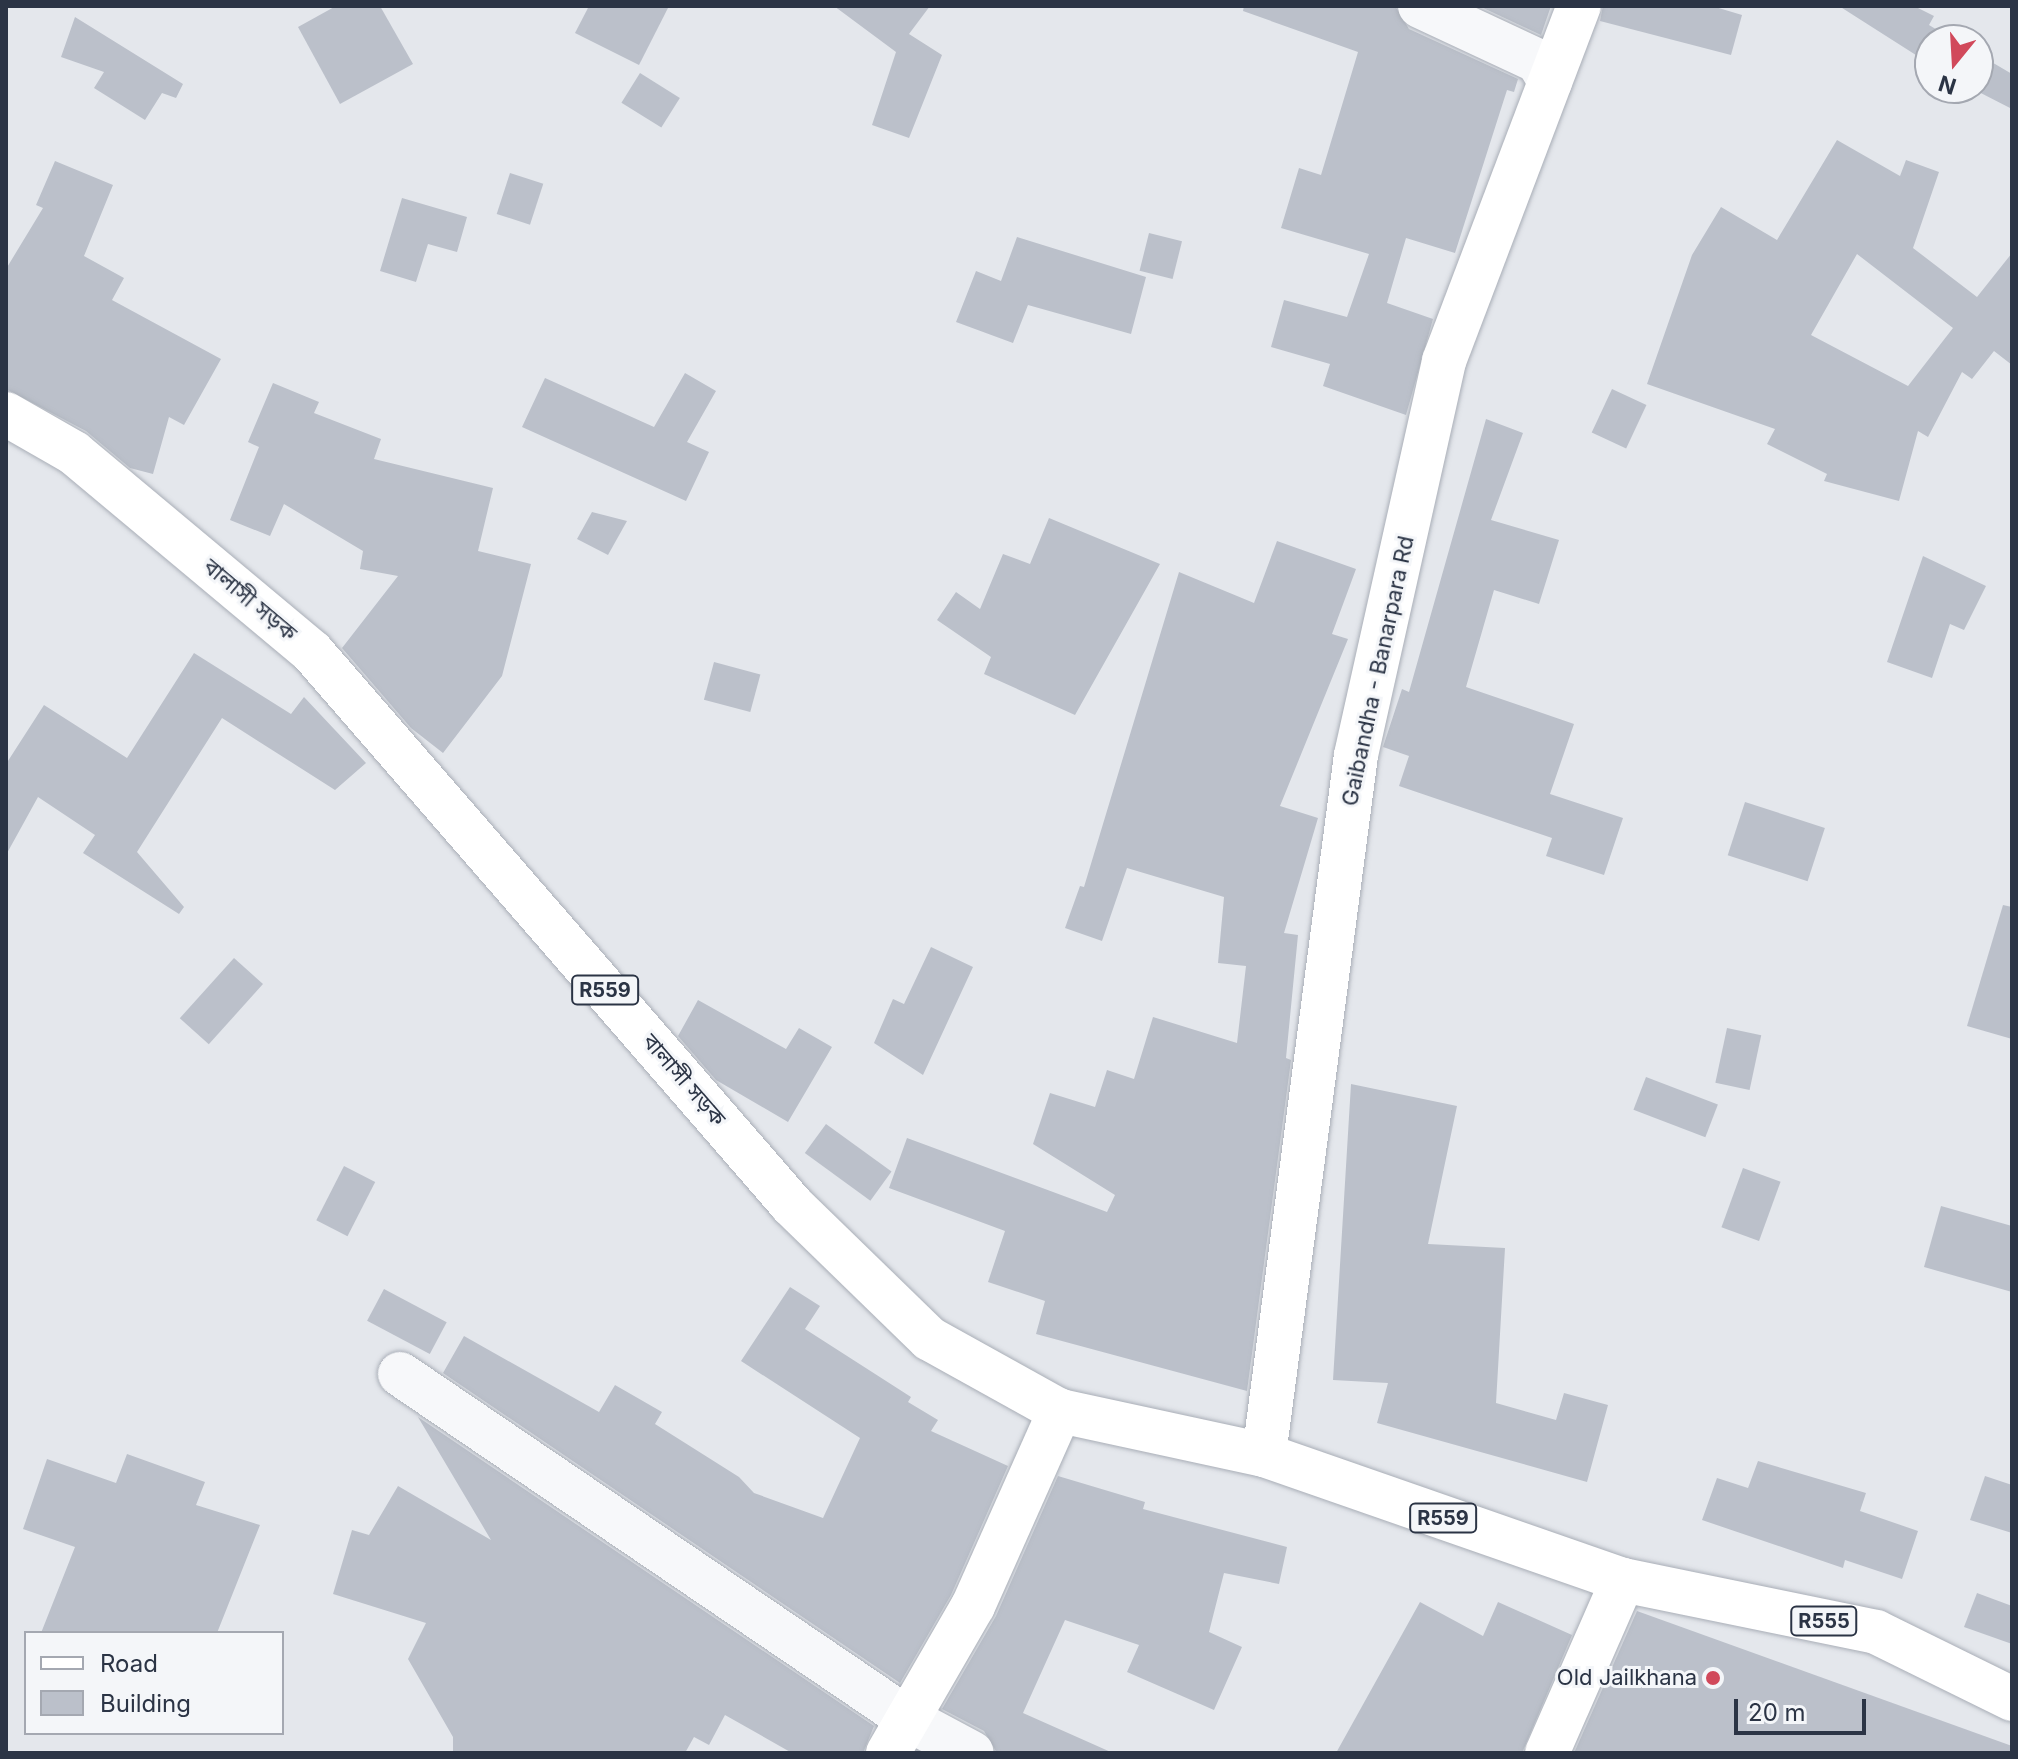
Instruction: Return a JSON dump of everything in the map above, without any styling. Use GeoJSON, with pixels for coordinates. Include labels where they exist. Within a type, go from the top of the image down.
{"type":"FeatureCollection","features":[{"type":"Feature","properties":{"kind":"main road","name":"Gaibandha - Banarpara Rd"},"geometry":{"type":"LineString","coordinates":[[1264,1455],[1356,755],[1444,361],[1579,6]]}},
{"type":"Feature","properties":{"kind":"main road","name":"বালাসী সড়ক"},"geometry":{"type":"LineString","coordinates":[[6,414],[74,453],[312,652],[792,1205],[930,1339],[1060,1411],[1264,1455]]}},
{"type":"Feature","properties":{"kind":"main road"},"geometry":{"type":"LineString","coordinates":[[898,1736],[973,1606],[1060,1411]]}},
{"type":"Feature","properties":{"kind":"main road","name":"R559"},"geometry":{"type":"LineString","coordinates":[[1264,1455],[1623,1580]]}},
{"type":"Feature","properties":{"kind":"main road"},"geometry":{"type":"LineString","coordinates":[[1547,1753],[1623,1580]]}},
{"type":"Feature","properties":{"kind":"main road","name":"R555"},"geometry":{"type":"LineString","coordinates":[[1623,1580],[1876,1632],[2012,1699]]}},
{"type":"Feature","properties":{"kind":"street"},"geometry":{"type":"LineString","coordinates":[[1420,6],[1538,61],[1550,82]]}},
{"type":"Feature","properties":{"kind":"street"},"geometry":{"type":"LineString","coordinates":[[400,1374],[898,1736],[972,1753]]}},
{"type":"Feature","properties":{"kind":"building"},"geometry":{"type":"Polygon","coordinates":[[[336,6],[380,6],[413,64],[340,104],[298,27],[336,6]]]}},
{"type":"Feature","properties":{"kind":"building"},"geometry":{"type":"Polygon","coordinates":[[[589,6],[669,6],[639,65],[575,33],[589,6]]]}},
{"type":"Feature","properties":{"kind":"building"},"geometry":{"type":"Polygon","coordinates":[[[834,6],[930,6],[909,34],[942,55],[909,138],[872,125],[896,52],[834,6]]]}},
{"type":"Feature","properties":{"kind":"building"},"geometry":{"type":"Polygon","coordinates":[[[1244,6],[1395,6],[1409,29],[1518,79],[1514,92],[1507,90],[1455,253],[1406,238],[1387,303],[1433,319],[1406,415],[1323,386],[1330,364],[1271,347],[1284,300],[1347,317],[1369,254],[1281,228],[1299,168],[1321,175],[1358,52],[1243,11],[1244,6]]]}},
{"type":"Feature","properties":{"kind":"building"},"geometry":{"type":"Polygon","coordinates":[[[1479,6],[1551,6],[1541,35],[1479,6]]]}},
{"type":"Feature","properties":{"kind":"building"},"geometry":{"type":"Polygon","coordinates":[[[1603,6],[1712,6],[1742,15],[1731,55],[1600,21],[1603,6]]]}},
{"type":"Feature","properties":{"kind":"building"},"geometry":{"type":"Polygon","coordinates":[[[1839,6],[1914,6],[1934,16],[1930,24],[1914,24],[1914,54],[1839,6]]]}},
{"type":"Feature","properties":{"kind":"building"},"geometry":{"type":"Polygon","coordinates":[[[75,17],[183,84],[176,98],[162,93],[145,120],[94,88],[104,72],[61,57],[75,17]]]}},
{"type":"Feature","properties":{"kind":"building"},"geometry":{"type":"Polygon","coordinates":[[[1994,63],[2012,74],[2012,109],[1994,100],[1994,63]]]}},
{"type":"Feature","properties":{"kind":"building"},"geometry":{"type":"Polygon","coordinates":[[[640,73],[680,98],[661,128],[621,103],[640,73]]]}},
{"type":"Feature","properties":{"kind":"building"},"geometry":{"type":"Polygon","coordinates":[[[1837,140],[1900,176],[1906,160],[1939,172],[1913,248],[1977,297],[2012,253],[2012,365],[1994,351],[1972,379],[1962,372],[1928,437],[1918,431],[1899,501],[1824,481],[1827,474],[1767,444],[1775,429],[1647,384],[1692,255],[1721,207],[1777,240],[1837,140]],[[1857,254],[1811,335],[1908,386],[1953,328],[1857,254]]]}},
{"type":"Feature","properties":{"kind":"building"},"geometry":{"type":"Polygon","coordinates":[[[55,161],[113,185],[84,256],[124,278],[112,300],[221,359],[184,425],[169,417],[153,474],[130,468],[86,431],[6,389],[6,269],[43,208],[36,205],[55,161]]]}},
{"type":"Feature","properties":{"kind":"building"},"geometry":{"type":"Polygon","coordinates":[[[510,173],[543,184],[530,225],[497,214],[510,173]]]}},
{"type":"Feature","properties":{"kind":"building"},"geometry":{"type":"Polygon","coordinates":[[[402,198],[467,217],[457,252],[428,244],[416,282],[380,271],[402,198]]]}},
{"type":"Feature","properties":{"kind":"building"},"geometry":{"type":"Polygon","coordinates":[[[1149,233],[1182,241],[1173,279],[1140,271],[1149,233]]]}},
{"type":"Feature","properties":{"kind":"building"},"geometry":{"type":"Polygon","coordinates":[[[1017,237],[1146,277],[1131,334],[1028,305],[1013,343],[956,322],[976,271],[1001,281],[1017,237]]]}},
{"type":"Feature","properties":{"kind":"building"},"geometry":{"type":"Polygon","coordinates":[[[685,373],[716,391],[687,442],[709,452],[686,501],[522,427],[545,378],[654,427],[685,373]]]}},
{"type":"Feature","properties":{"kind":"building"},"geometry":{"type":"Polygon","coordinates":[[[273,383],[319,402],[314,413],[381,439],[374,459],[493,488],[478,551],[531,564],[502,676],[443,753],[411,728],[342,648],[398,576],[360,569],[363,551],[284,504],[270,536],[230,520],[259,447],[248,442],[273,383]]]}},
{"type":"Feature","properties":{"kind":"building"},"geometry":{"type":"Polygon","coordinates":[[[1612,389],[1646,405],[1626,449],[1592,433],[1612,389]]]}},
{"type":"Feature","properties":{"kind":"building"},"geometry":{"type":"Polygon","coordinates":[[[1486,419],[1523,433],[1491,520],[1559,540],[1539,604],[1494,590],[1466,687],[1574,724],[1550,794],[1623,818],[1604,875],[1546,856],[1552,838],[1399,786],[1409,756],[1383,747],[1402,689],[1409,692],[1486,419]]]}},
{"type":"Feature","properties":{"kind":"building"},"geometry":{"type":"Polygon","coordinates":[[[592,512],[627,521],[608,555],[577,539],[592,512]]]}},
{"type":"Feature","properties":{"kind":"building"},"geometry":{"type":"Polygon","coordinates":[[[1049,518],[1160,564],[1075,715],[984,674],[991,657],[937,620],[956,592],[980,609],[1003,554],[1030,564],[1049,518]]]}},
{"type":"Feature","properties":{"kind":"building"},"geometry":{"type":"Polygon","coordinates":[[[1277,541],[1356,569],[1332,634],[1348,639],[1280,806],[1318,818],[1284,933],[1298,935],[1286,1058],[1291,1060],[1247,1391],[1036,1334],[1045,1301],[988,1282],[1005,1231],[889,1188],[907,1138],[1107,1212],[1115,1195],[1033,1144],[1050,1093],[1095,1107],[1107,1070],[1134,1079],[1153,1017],[1237,1043],[1246,966],[1218,963],[1224,897],[1127,868],[1102,941],[1065,928],[1080,886],[1084,887],[1179,572],[1254,603],[1277,541]]]}},
{"type":"Feature","properties":{"kind":"building"},"geometry":{"type":"Polygon","coordinates":[[[1923,556],[1986,586],[1964,630],[1950,624],[1932,678],[1887,662],[1923,556]]]}},
{"type":"Feature","properties":{"kind":"building"},"geometry":{"type":"Polygon","coordinates":[[[194,653],[291,714],[304,697],[366,763],[335,790],[222,718],[137,852],[184,907],[179,914],[83,853],[95,835],[38,797],[6,855],[6,764],[44,705],[127,758],[194,653]]]}},
{"type":"Feature","properties":{"kind":"building"},"geometry":{"type":"Polygon","coordinates":[[[714,662],[760,674],[750,712],[704,700],[714,662]]]}},
{"type":"Feature","properties":{"kind":"building"},"geometry":{"type":"Polygon","coordinates":[[[1745,802],[1825,828],[1808,881],[1728,855],[1745,802]]]}},
{"type":"Feature","properties":{"kind":"building"},"geometry":{"type":"Polygon","coordinates":[[[2003,905],[2012,907],[2012,1039],[1967,1026],[2003,905]]]}},
{"type":"Feature","properties":{"kind":"building"},"geometry":{"type":"Polygon","coordinates":[[[931,947],[973,967],[923,1075],[874,1043],[893,999],[904,1004],[931,947]]]}},
{"type":"Feature","properties":{"kind":"building"},"geometry":{"type":"Polygon","coordinates":[[[234,958],[263,984],[209,1044],[180,1018],[234,958]]]}},
{"type":"Feature","properties":{"kind":"building"},"geometry":{"type":"Polygon","coordinates":[[[698,1000],[786,1049],[799,1028],[832,1047],[788,1122],[716,1080],[678,1036],[698,1000]]]}},
{"type":"Feature","properties":{"kind":"building"},"geometry":{"type":"Polygon","coordinates":[[[1727,1028],[1761,1035],[1750,1090],[1715,1083],[1727,1028]]]}},
{"type":"Feature","properties":{"kind":"building"},"geometry":{"type":"Polygon","coordinates":[[[1646,1077],[1718,1105],[1705,1137],[1633,1110],[1646,1077]]]}},
{"type":"Feature","properties":{"kind":"building"},"geometry":{"type":"Polygon","coordinates":[[[1351,1084],[1457,1106],[1428,1244],[1505,1248],[1496,1403],[1556,1420],[1564,1393],[1608,1405],[1587,1482],[1377,1423],[1388,1383],[1333,1380],[1351,1084]]]}},
{"type":"Feature","properties":{"kind":"building"},"geometry":{"type":"Polygon","coordinates":[[[826,1124],[892,1172],[870,1201],[805,1153],[826,1124]]]}},
{"type":"Feature","properties":{"kind":"building"},"geometry":{"type":"Polygon","coordinates":[[[344,1166],[375,1182],[347,1236],[316,1220],[344,1166]]]}},
{"type":"Feature","properties":{"kind":"building"},"geometry":{"type":"Polygon","coordinates":[[[1743,1168],[1781,1182],[1759,1241],[1721,1227],[1743,1168]]]}},
{"type":"Feature","properties":{"kind":"building"},"geometry":{"type":"Polygon","coordinates":[[[1941,1206],[2012,1226],[2012,1292],[1924,1267],[1941,1206]]]}},
{"type":"Feature","properties":{"kind":"building"},"geometry":{"type":"Polygon","coordinates":[[[790,1287],[820,1306],[805,1329],[911,1397],[908,1402],[938,1420],[931,1431],[1008,1466],[951,1595],[900,1683],[443,1373],[464,1336],[599,1412],[615,1385],[662,1412],[655,1424],[739,1477],[754,1493],[823,1518],[860,1438],[741,1361],[790,1287]]]}},
{"type":"Feature","properties":{"kind":"building"},"geometry":{"type":"Polygon","coordinates":[[[384,1289],[447,1322],[430,1354],[367,1321],[384,1289]]]}},
{"type":"Feature","properties":{"kind":"building"},"geometry":{"type":"Polygon","coordinates":[[[418,1417],[874,1726],[863,1753],[792,1753],[725,1715],[709,1745],[694,1737],[685,1753],[453,1753],[453,1737],[408,1659],[426,1623],[333,1594],[352,1530],[369,1535],[398,1486],[491,1540],[418,1417]]]}},
{"type":"Feature","properties":{"kind":"building"},"geometry":{"type":"Polygon","coordinates":[[[127,1454],[205,1482],[196,1505],[260,1525],[218,1631],[42,1631],[75,1547],[23,1529],[47,1459],[116,1483],[127,1454]]]}},
{"type":"Feature","properties":{"kind":"building"},"geometry":{"type":"Polygon","coordinates":[[[1758,1461],[1866,1493],[1860,1511],[1918,1531],[1902,1579],[1845,1560],[1843,1568],[1702,1520],[1717,1478],[1748,1488],[1758,1461]]]}},
{"type":"Feature","properties":{"kind":"building"},"geometry":{"type":"Polygon","coordinates":[[[1058,1476],[1145,1502],[1143,1509],[1287,1547],[1279,1584],[1224,1573],[1209,1632],[1242,1647],[1214,1710],[1127,1672],[1139,1645],[1065,1620],[1023,1713],[1113,1753],[997,1753],[984,1731],[942,1709],[996,1616],[1058,1476]]]}},
{"type":"Feature","properties":{"kind":"building"},"geometry":{"type":"Polygon","coordinates":[[[1985,1476],[2012,1485],[2012,1533],[1970,1520],[1985,1476]]]}},
{"type":"Feature","properties":{"kind":"building"},"geometry":{"type":"Polygon","coordinates":[[[1977,1593],[2012,1606],[2012,1644],[1964,1627],[1977,1593]]]}},
{"type":"Feature","properties":{"kind":"building"},"geometry":{"type":"Polygon","coordinates":[[[1420,1602],[1483,1636],[1498,1602],[1572,1635],[1522,1753],[1336,1753],[1420,1602]]]}},
{"type":"Feature","properties":{"kind":"building","name":"Old Jailkhana"},"geometry":{"type":"Polygon","coordinates":[[[1637,1611],[2012,1746],[2012,1753],[1574,1753],[1637,1611]]]}},
{"type":"Feature","properties":{"kind":"place","name":"Old Jailkhana"},"geometry":{"type":"Point","coordinates":[1713,1678]}}]}
